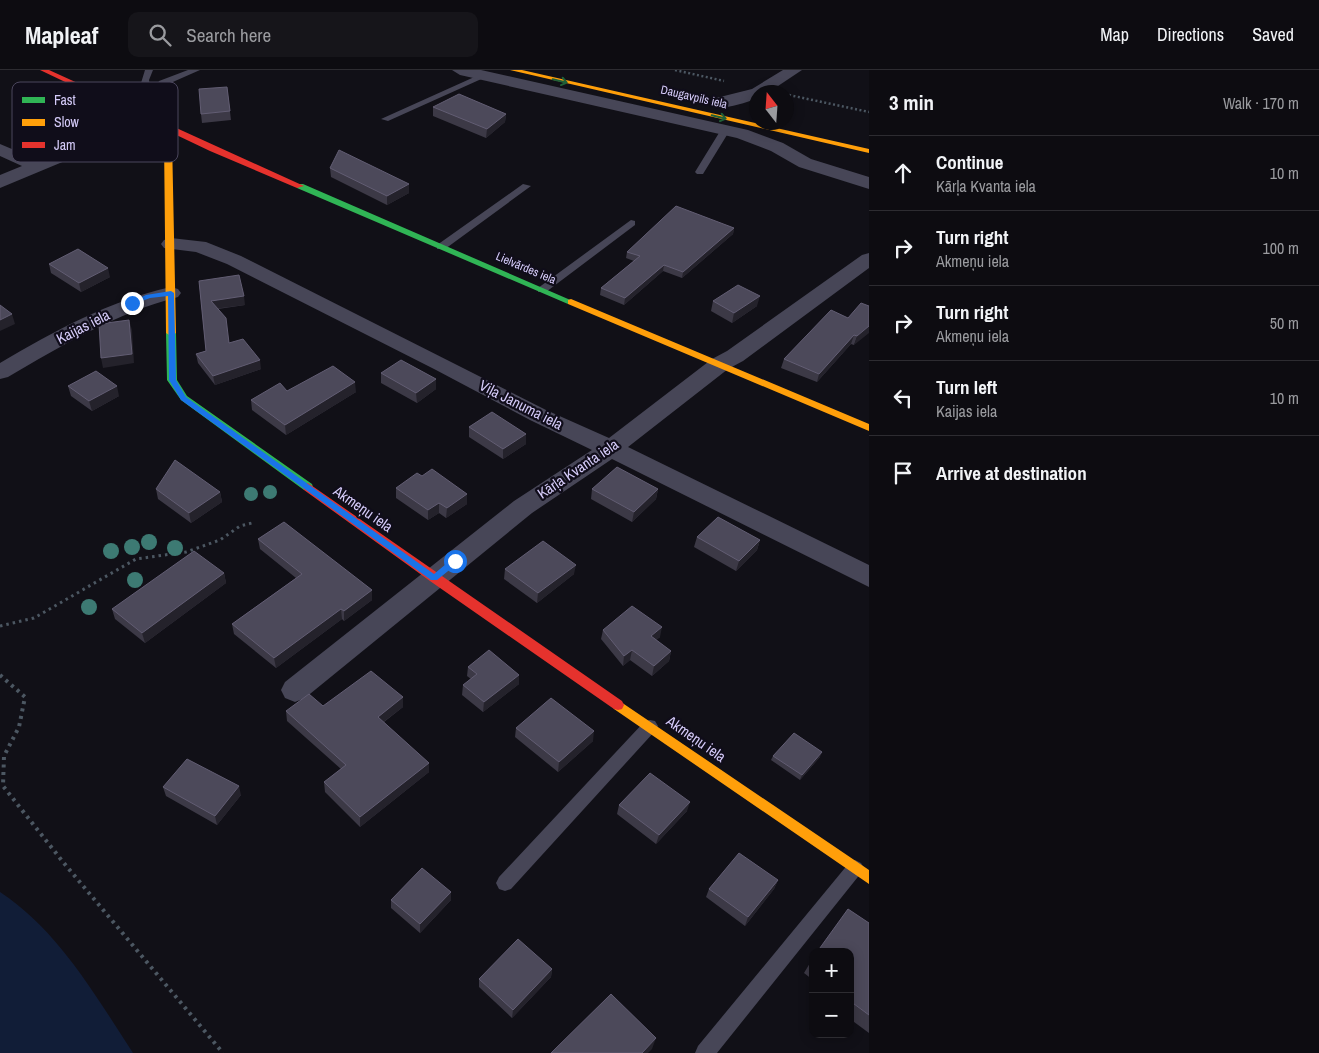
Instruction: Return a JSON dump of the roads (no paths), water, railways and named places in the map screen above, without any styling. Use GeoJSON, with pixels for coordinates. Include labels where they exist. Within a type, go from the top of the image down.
{"type":"FeatureCollection","features":[{"type":"Feature","properties":{"kind":"main road"},"geometry":{"type":"LineString","coordinates":[[43,70],[69,82]]}},
{"type":"Feature","properties":{"kind":"main road","name":"Daugavpils iela"},"geometry":{"type":"LineString","coordinates":[[513,70],[869,151]]}},
{"type":"Feature","properties":{"kind":"main road","name":"Daugavpils iela"},"geometry":{"type":"LineString","coordinates":[[713,102],[747,109]]}},
{"type":"Feature","properties":{"kind":"main road","name":"Lielvārdes iela"},"geometry":{"type":"LineString","coordinates":[[178,134],[869,428]]}},
{"type":"Feature","properties":{"kind":"main road","name":"Akmeņu iela"},"geometry":{"type":"LineString","coordinates":[[169,162],[172,380],[184,398],[434,578],[862,873]]}},
{"type":"Feature","properties":{"kind":"street"},"geometry":{"type":"LineString","coordinates":[[460,70],[725,130],[777,147],[805,164],[869,183]]}},
{"type":"Feature","properties":{"kind":"street"},"geometry":{"type":"LineString","coordinates":[[770,85],[794,70]]}},
{"type":"Feature","properties":{"kind":"street"},"geometry":{"type":"LineString","coordinates":[[713,102],[749,96]]}},
{"type":"Feature","properties":{"kind":"street"},"geometry":{"type":"LineString","coordinates":[[0,149],[12,155]]}},
{"type":"Feature","properties":{"kind":"street"},"geometry":{"type":"LineString","coordinates":[[28,162],[37,166]]}},
{"type":"Feature","properties":{"kind":"street"},"geometry":{"type":"LineString","coordinates":[[0,182],[46,162]]}},
{"type":"Feature","properties":{"kind":"street","name":"Viļa Januma iela"},"geometry":{"type":"LineString","coordinates":[[171,244],[199,246],[234,260],[869,577]]}},
{"type":"Feature","properties":{"kind":"street","name":"Kārļa Kvanta iela"},"geometry":{"type":"LineString","coordinates":[[295,690],[544,491],[610,449],[661,412],[720,364],[736,356],[869,259]]}},
{"type":"Feature","properties":{"kind":"street","name":"Kaijas iela"},"geometry":{"type":"LineString","coordinates":[[0,372],[77,330],[132,303],[148,297],[171,293]]}},
{"type":"Feature","properties":{"kind":"lane"},"geometry":{"type":"LineString","coordinates":[[145,82],[149,70]]}},
{"type":"Feature","properties":{"kind":"lane"},"geometry":{"type":"LineString","coordinates":[[165,82],[196,70]]}},
{"type":"Feature","properties":{"kind":"lane"},"geometry":{"type":"LineString","coordinates":[[385,119],[484,76]]}},
{"type":"Feature","properties":{"kind":"lane"},"geometry":{"type":"LineString","coordinates":[[700,172],[725,130]]}},
{"type":"Feature","properties":{"kind":"lane"},"geometry":{"type":"LineString","coordinates":[[441,247],[526,186]]}},
{"type":"Feature","properties":{"kind":"lane"},"geometry":{"type":"LineString","coordinates":[[542,290],[632,223]]}},
{"type":"Feature","properties":{"kind":"lane"},"geometry":{"type":"LineString","coordinates":[[505,883],[650,726]]}},
{"type":"Feature","properties":{"kind":"lane"},"geometry":{"type":"LineString","coordinates":[[706,1053],[862,873]]}},
{"type":"Feature","properties":{"kind":"water"},"geometry":{"type":"Polygon","coordinates":[[[0,892],[40,925],[58,945],[90,987],[133,1053],[0,1053],[0,892]]]}}]}
